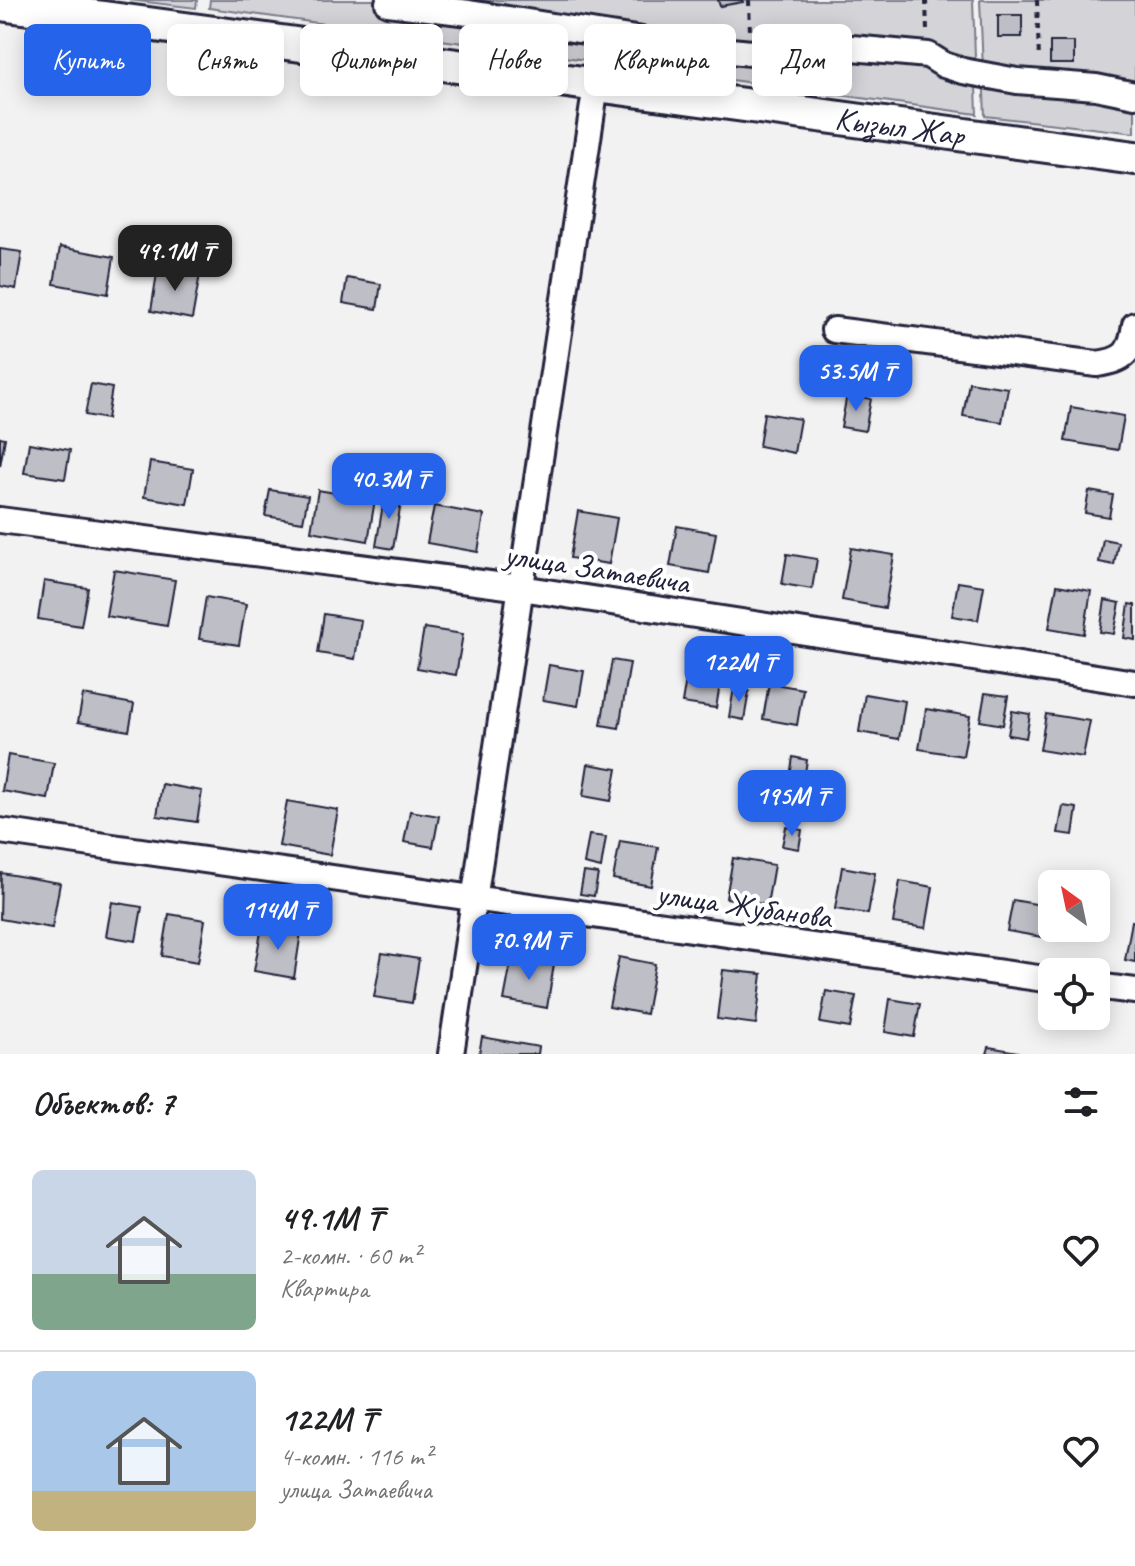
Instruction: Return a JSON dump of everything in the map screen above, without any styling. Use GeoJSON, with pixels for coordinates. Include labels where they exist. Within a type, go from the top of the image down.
{"type":"FeatureCollection","features":[{"type":"Feature","properties":{"kind":"main road","name":"Кызыл Жар"},"geometry":{"type":"LineString","coordinates":[[0,4],[584,83]]}},
{"type":"Feature","properties":{"kind":"main road","name":"Кызыл Жар"},"geometry":{"type":"LineString","coordinates":[[677,96],[1135,158]]}},
{"type":"Feature","properties":{"kind":"street"},"geometry":{"type":"LineString","coordinates":[[388,3],[687,47],[752,53],[774,46],[852,48],[928,55],[944,65],[963,71],[1039,83],[1096,87],[1135,95]]}},
{"type":"Feature","properties":{"kind":"street"},"geometry":{"type":"LineString","coordinates":[[451,1054],[594,96]]}},
{"type":"Feature","properties":{"kind":"street"},"geometry":{"type":"LineString","coordinates":[[834,330],[1097,364],[1117,361],[1132,345],[1135,325]]}},
{"type":"Feature","properties":{"kind":"street","name":"улица Затаевича"},"geometry":{"type":"LineString","coordinates":[[0,520],[521,588],[1135,683]]}},
{"type":"Feature","properties":{"kind":"street","name":"улица Жубанова"},"geometry":{"type":"LineString","coordinates":[[0,831],[1038,978]]}},
{"type":"Feature","properties":{"kind":"street"},"geometry":{"type":"LineString","coordinates":[[1110,988],[1135,991]]}},
{"type":"Feature","properties":{"kind":"path"},"geometry":{"type":"LineString","coordinates":[[926,0],[928,55]]}},
{"type":"Feature","properties":{"kind":"path"},"geometry":{"type":"LineString","coordinates":[[1037,0],[1039,83]]}},
{"type":"Feature","properties":{"kind":"shaded area"},"geometry":{"type":"Polygon","coordinates":[[[129,0],[197,0],[196,8],[129,0]]]}},
{"type":"Feature","properties":{"kind":"shaded area"},"geometry":{"type":"Polygon","coordinates":[[[210,0],[973,0],[977,114],[847,96],[852,96],[852,24],[752,24],[752,83],[736,81],[736,24],[584,24],[584,60],[568,58],[568,24],[459,24],[459,43],[443,40],[443,24],[325,24],[209,8],[210,0]]]}},
{"type":"Feature","properties":{"kind":"shaded area"},"geometry":{"type":"Polygon","coordinates":[[[980,0],[1135,0],[1135,133],[985,116],[980,0]]]}},
{"type":"Feature","properties":{"kind":"building"},"geometry":{"type":"Polygon","coordinates":[[[718,0],[742,0],[743,2],[720,6],[718,0]]]}},
{"type":"Feature","properties":{"kind":"building"},"geometry":{"type":"Polygon","coordinates":[[[998,15],[1022,15],[1022,37],[998,37],[998,15]]]}},
{"type":"Feature","properties":{"kind":"building"},"geometry":{"type":"Polygon","coordinates":[[[1050,42],[1074,42],[1074,64],[1050,64],[1050,42]]]}},
{"type":"Feature","properties":{"kind":"building"},"geometry":{"type":"Polygon","coordinates":[[[60,247],[114,257],[108,294],[54,284],[60,247]]]}},
{"type":"Feature","properties":{"kind":"building"},"geometry":{"type":"Polygon","coordinates":[[[0,249],[22,252],[16,289],[0,286],[0,249]]]}},
{"type":"Feature","properties":{"kind":"building"},"geometry":{"type":"Polygon","coordinates":[[[158,267],[200,274],[192,319],[151,311],[158,267]]]}},
{"type":"Feature","properties":{"kind":"building"},"geometry":{"type":"Polygon","coordinates":[[[347,278],[381,284],[377,309],[343,303],[347,278]]]}},
{"type":"Feature","properties":{"kind":"building"},"geometry":{"type":"Polygon","coordinates":[[[969,382],[1008,388],[1002,422],[963,416],[969,382]]]}},
{"type":"Feature","properties":{"kind":"building"},"geometry":{"type":"Polygon","coordinates":[[[91,384],[112,388],[107,419],[85,415],[91,384]]]}},
{"type":"Feature","properties":{"kind":"building"},"geometry":{"type":"Polygon","coordinates":[[[847,394],[871,399],[865,431],[841,427],[847,394]]]}},
{"type":"Feature","properties":{"kind":"building"},"geometry":{"type":"Polygon","coordinates":[[[1071,407],[1124,416],[1118,450],[1065,441],[1071,407]]]}},
{"type":"Feature","properties":{"kind":"building"},"geometry":{"type":"Polygon","coordinates":[[[764,413],[800,419],[794,453],[759,446],[764,413]]]}},
{"type":"Feature","properties":{"kind":"building"},"geometry":{"type":"Polygon","coordinates":[[[0,437],[5,438],[0,466],[0,437]]]}},
{"type":"Feature","properties":{"kind":"building"},"geometry":{"type":"Polygon","coordinates":[[[29,443],[70,450],[65,479],[24,473],[29,443]]]}},
{"type":"Feature","properties":{"kind":"building"},"geometry":{"type":"Polygon","coordinates":[[[150,462],[193,469],[187,504],[144,497],[150,462]]]}},
{"type":"Feature","properties":{"kind":"building"},"geometry":{"type":"Polygon","coordinates":[[[270,490],[308,496],[303,522],[265,516],[270,490]]]}},
{"type":"Feature","properties":{"kind":"building"},"geometry":{"type":"Polygon","coordinates":[[[318,490],[375,500],[368,541],[311,531],[318,490]]]}},
{"type":"Feature","properties":{"kind":"building"},"geometry":{"type":"Polygon","coordinates":[[[1089,491],[1113,495],[1109,517],[1085,513],[1089,491]]]}},
{"type":"Feature","properties":{"kind":"building"},"geometry":{"type":"Polygon","coordinates":[[[385,493],[402,497],[393,549],[376,546],[385,493]]]}},
{"type":"Feature","properties":{"kind":"building"},"geometry":{"type":"Polygon","coordinates":[[[434,506],[484,515],[478,552],[427,543],[434,506]]]}},
{"type":"Feature","properties":{"kind":"building"},"geometry":{"type":"Polygon","coordinates":[[[578,511],[617,518],[609,564],[570,558],[578,511]]]}},
{"type":"Feature","properties":{"kind":"building"},"geometry":{"type":"Polygon","coordinates":[[[677,526],[716,533],[709,573],[670,566],[677,526]]]}},
{"type":"Feature","properties":{"kind":"building"},"geometry":{"type":"Polygon","coordinates":[[[1103,539],[1118,542],[1114,565],[1099,562],[1103,539]]]}},
{"type":"Feature","properties":{"kind":"building"},"geometry":{"type":"Polygon","coordinates":[[[851,548],[894,555],[885,608],[842,600],[851,548]]]}},
{"type":"Feature","properties":{"kind":"building"},"geometry":{"type":"Polygon","coordinates":[[[787,554],[817,559],[812,589],[782,584],[787,554]]]}},
{"type":"Feature","properties":{"kind":"building"},"geometry":{"type":"Polygon","coordinates":[[[114,570],[175,580],[167,626],[106,616],[114,570]]]}},
{"type":"Feature","properties":{"kind":"building"},"geometry":{"type":"Polygon","coordinates":[[[44,581],[88,588],[81,626],[38,619],[44,581]]]}},
{"type":"Feature","properties":{"kind":"building"},"geometry":{"type":"Polygon","coordinates":[[[958,582],[984,586],[978,620],[952,616],[958,582]]]}},
{"type":"Feature","properties":{"kind":"building"},"geometry":{"type":"Polygon","coordinates":[[[1057,585],[1091,591],[1084,634],[1049,628],[1057,585]]]}},
{"type":"Feature","properties":{"kind":"building"},"geometry":{"type":"Polygon","coordinates":[[[206,597],[246,604],[239,645],[199,639],[206,597]]]}},
{"type":"Feature","properties":{"kind":"building"},"geometry":{"type":"Polygon","coordinates":[[[1105,600],[1120,603],[1114,634],[1100,632],[1105,600]]]}},
{"type":"Feature","properties":{"kind":"building"},"geometry":{"type":"Polygon","coordinates":[[[1129,604],[1135,605],[1135,640],[1124,638],[1129,604]]]}},
{"type":"Feature","properties":{"kind":"building"},"geometry":{"type":"Polygon","coordinates":[[[324,614],[361,620],[355,659],[318,653],[324,614]]]}},
{"type":"Feature","properties":{"kind":"building"},"geometry":{"type":"Polygon","coordinates":[[[424,628],[463,634],[456,675],[417,668],[424,628]]]}},
{"type":"Feature","properties":{"kind":"building"},"geometry":{"type":"Polygon","coordinates":[[[612,660],[630,663],[619,728],[601,725],[612,660]]]}},
{"type":"Feature","properties":{"kind":"building"},"geometry":{"type":"Polygon","coordinates":[[[549,665],[584,671],[578,706],[543,700],[549,665]]]}},
{"type":"Feature","properties":{"kind":"building"},"geometry":{"type":"Polygon","coordinates":[[[688,667],[722,673],[716,708],[682,703],[688,667]]]}},
{"type":"Feature","properties":{"kind":"building"},"geometry":{"type":"Polygon","coordinates":[[[769,683],[803,689],[797,725],[763,719],[769,683]]]}},
{"type":"Feature","properties":{"kind":"building"},"geometry":{"type":"Polygon","coordinates":[[[734,688],[749,691],[744,720],[729,717],[734,688]]]}},
{"type":"Feature","properties":{"kind":"building"},"geometry":{"type":"Polygon","coordinates":[[[985,693],[1008,696],[1003,725],[980,721],[985,693]]]}},
{"type":"Feature","properties":{"kind":"building"},"geometry":{"type":"Polygon","coordinates":[[[865,694],[905,701],[899,739],[859,732],[865,694]]]}},
{"type":"Feature","properties":{"kind":"building"},"geometry":{"type":"Polygon","coordinates":[[[83,695],[134,704],[129,731],[78,722],[83,695]]]}},
{"type":"Feature","properties":{"kind":"building"},"geometry":{"type":"Polygon","coordinates":[[[926,709],[970,716],[963,756],[919,749],[926,709]]]}},
{"type":"Feature","properties":{"kind":"building"},"geometry":{"type":"Polygon","coordinates":[[[1012,711],[1030,714],[1026,738],[1008,735],[1012,711]]]}},
{"type":"Feature","properties":{"kind":"building"},"geometry":{"type":"Polygon","coordinates":[[[1046,714],[1090,721],[1083,757],[1040,750],[1046,714]]]}},
{"type":"Feature","properties":{"kind":"building"},"geometry":{"type":"Polygon","coordinates":[[[8,755],[54,763],[48,799],[2,791],[8,755]]]}},
{"type":"Feature","properties":{"kind":"building"},"geometry":{"type":"Polygon","coordinates":[[[793,757],[807,760],[803,786],[789,783],[793,757]]]}},
{"type":"Feature","properties":{"kind":"building"},"geometry":{"type":"Polygon","coordinates":[[[588,764],[617,769],[611,801],[583,796],[588,764]]]}},
{"type":"Feature","properties":{"kind":"building"},"geometry":{"type":"Polygon","coordinates":[[[162,784],[202,791],[197,822],[157,816],[162,784]]]}},
{"type":"Feature","properties":{"kind":"building"},"geometry":{"type":"Polygon","coordinates":[[[287,801],[338,810],[330,855],[279,846],[287,801]]]}},
{"type":"Feature","properties":{"kind":"building"},"geometry":{"type":"Polygon","coordinates":[[[1063,806],[1077,808],[1073,835],[1058,833],[1063,806]]]}},
{"type":"Feature","properties":{"kind":"building"},"geometry":{"type":"Polygon","coordinates":[[[410,811],[439,816],[433,847],[404,842],[410,811]]]}},
{"type":"Feature","properties":{"kind":"building"},"geometry":{"type":"Polygon","coordinates":[[[786,827],[802,830],[799,849],[782,846],[786,827]]]}},
{"type":"Feature","properties":{"kind":"building"},"geometry":{"type":"Polygon","coordinates":[[[589,835],[606,837],[601,868],[584,864],[589,835]]]}},
{"type":"Feature","properties":{"kind":"building"},"geometry":{"type":"Polygon","coordinates":[[[620,841],[658,847],[651,886],[613,879],[620,841]]]}},
{"type":"Feature","properties":{"kind":"building"},"geometry":{"type":"Polygon","coordinates":[[[733,858],[774,865],[767,905],[726,898],[733,858]]]}},
{"type":"Feature","properties":{"kind":"building"},"geometry":{"type":"Polygon","coordinates":[[[842,867],[875,873],[868,914],[835,909],[842,867]]]}},
{"type":"Feature","properties":{"kind":"building"},"geometry":{"type":"Polygon","coordinates":[[[584,872],[598,874],[594,896],[580,894],[584,872]]]}},
{"type":"Feature","properties":{"kind":"building"},"geometry":{"type":"Polygon","coordinates":[[[1,873],[60,883],[52,928],[0,919],[1,873]]]}},
{"type":"Feature","properties":{"kind":"building"},"geometry":{"type":"Polygon","coordinates":[[[900,881],[933,887],[926,928],[893,923],[900,881]]]}},
{"type":"Feature","properties":{"kind":"building"},"geometry":{"type":"Polygon","coordinates":[[[1013,900],[1038,904],[1038,936],[1007,931],[1013,900]]]}},
{"type":"Feature","properties":{"kind":"building"},"geometry":{"type":"Polygon","coordinates":[[[112,902],[142,907],[136,941],[106,936],[112,902]]]}},
{"type":"Feature","properties":{"kind":"building"},"geometry":{"type":"Polygon","coordinates":[[[169,914],[205,920],[198,962],[162,956],[169,914]]]}},
{"type":"Feature","properties":{"kind":"building"},"geometry":{"type":"Polygon","coordinates":[[[1132,921],[1135,922],[1135,962],[1125,960],[1132,921]]]}},
{"type":"Feature","properties":{"kind":"building"},"geometry":{"type":"Polygon","coordinates":[[[262,926],[301,932],[294,978],[254,971],[262,926]]]}},
{"type":"Feature","properties":{"kind":"building"},"geometry":{"type":"Polygon","coordinates":[[[382,953],[419,959],[412,1003],[374,997],[382,953]]]}},
{"type":"Feature","properties":{"kind":"building"},"geometry":{"type":"Polygon","coordinates":[[[512,957],[554,964],[547,1008],[504,1000],[512,957]]]}},
{"type":"Feature","properties":{"kind":"building"},"geometry":{"type":"Polygon","coordinates":[[[619,957],[655,964],[646,1014],[609,1007],[619,957]]]}},
{"type":"Feature","properties":{"kind":"building"},"geometry":{"type":"Polygon","coordinates":[[[723,970],[762,974],[756,1024],[717,1019],[723,970]]]}},
{"type":"Feature","properties":{"kind":"building"},"geometry":{"type":"Polygon","coordinates":[[[826,991],[856,996],[850,1028],[820,1023],[826,991]]]}},
{"type":"Feature","properties":{"kind":"building"},"geometry":{"type":"Polygon","coordinates":[[[890,999],[920,1004],[914,1037],[885,1032],[890,999]]]}},
{"type":"Feature","properties":{"kind":"building"},"geometry":{"type":"Polygon","coordinates":[[[482,1037],[539,1047],[538,1054],[479,1054],[482,1037]]]}},
{"type":"Feature","properties":{"kind":"building"},"geometry":{"type":"Polygon","coordinates":[[[989,1047],[1018,1052],[1018,1054],[987,1054],[989,1047]]]}}]}
